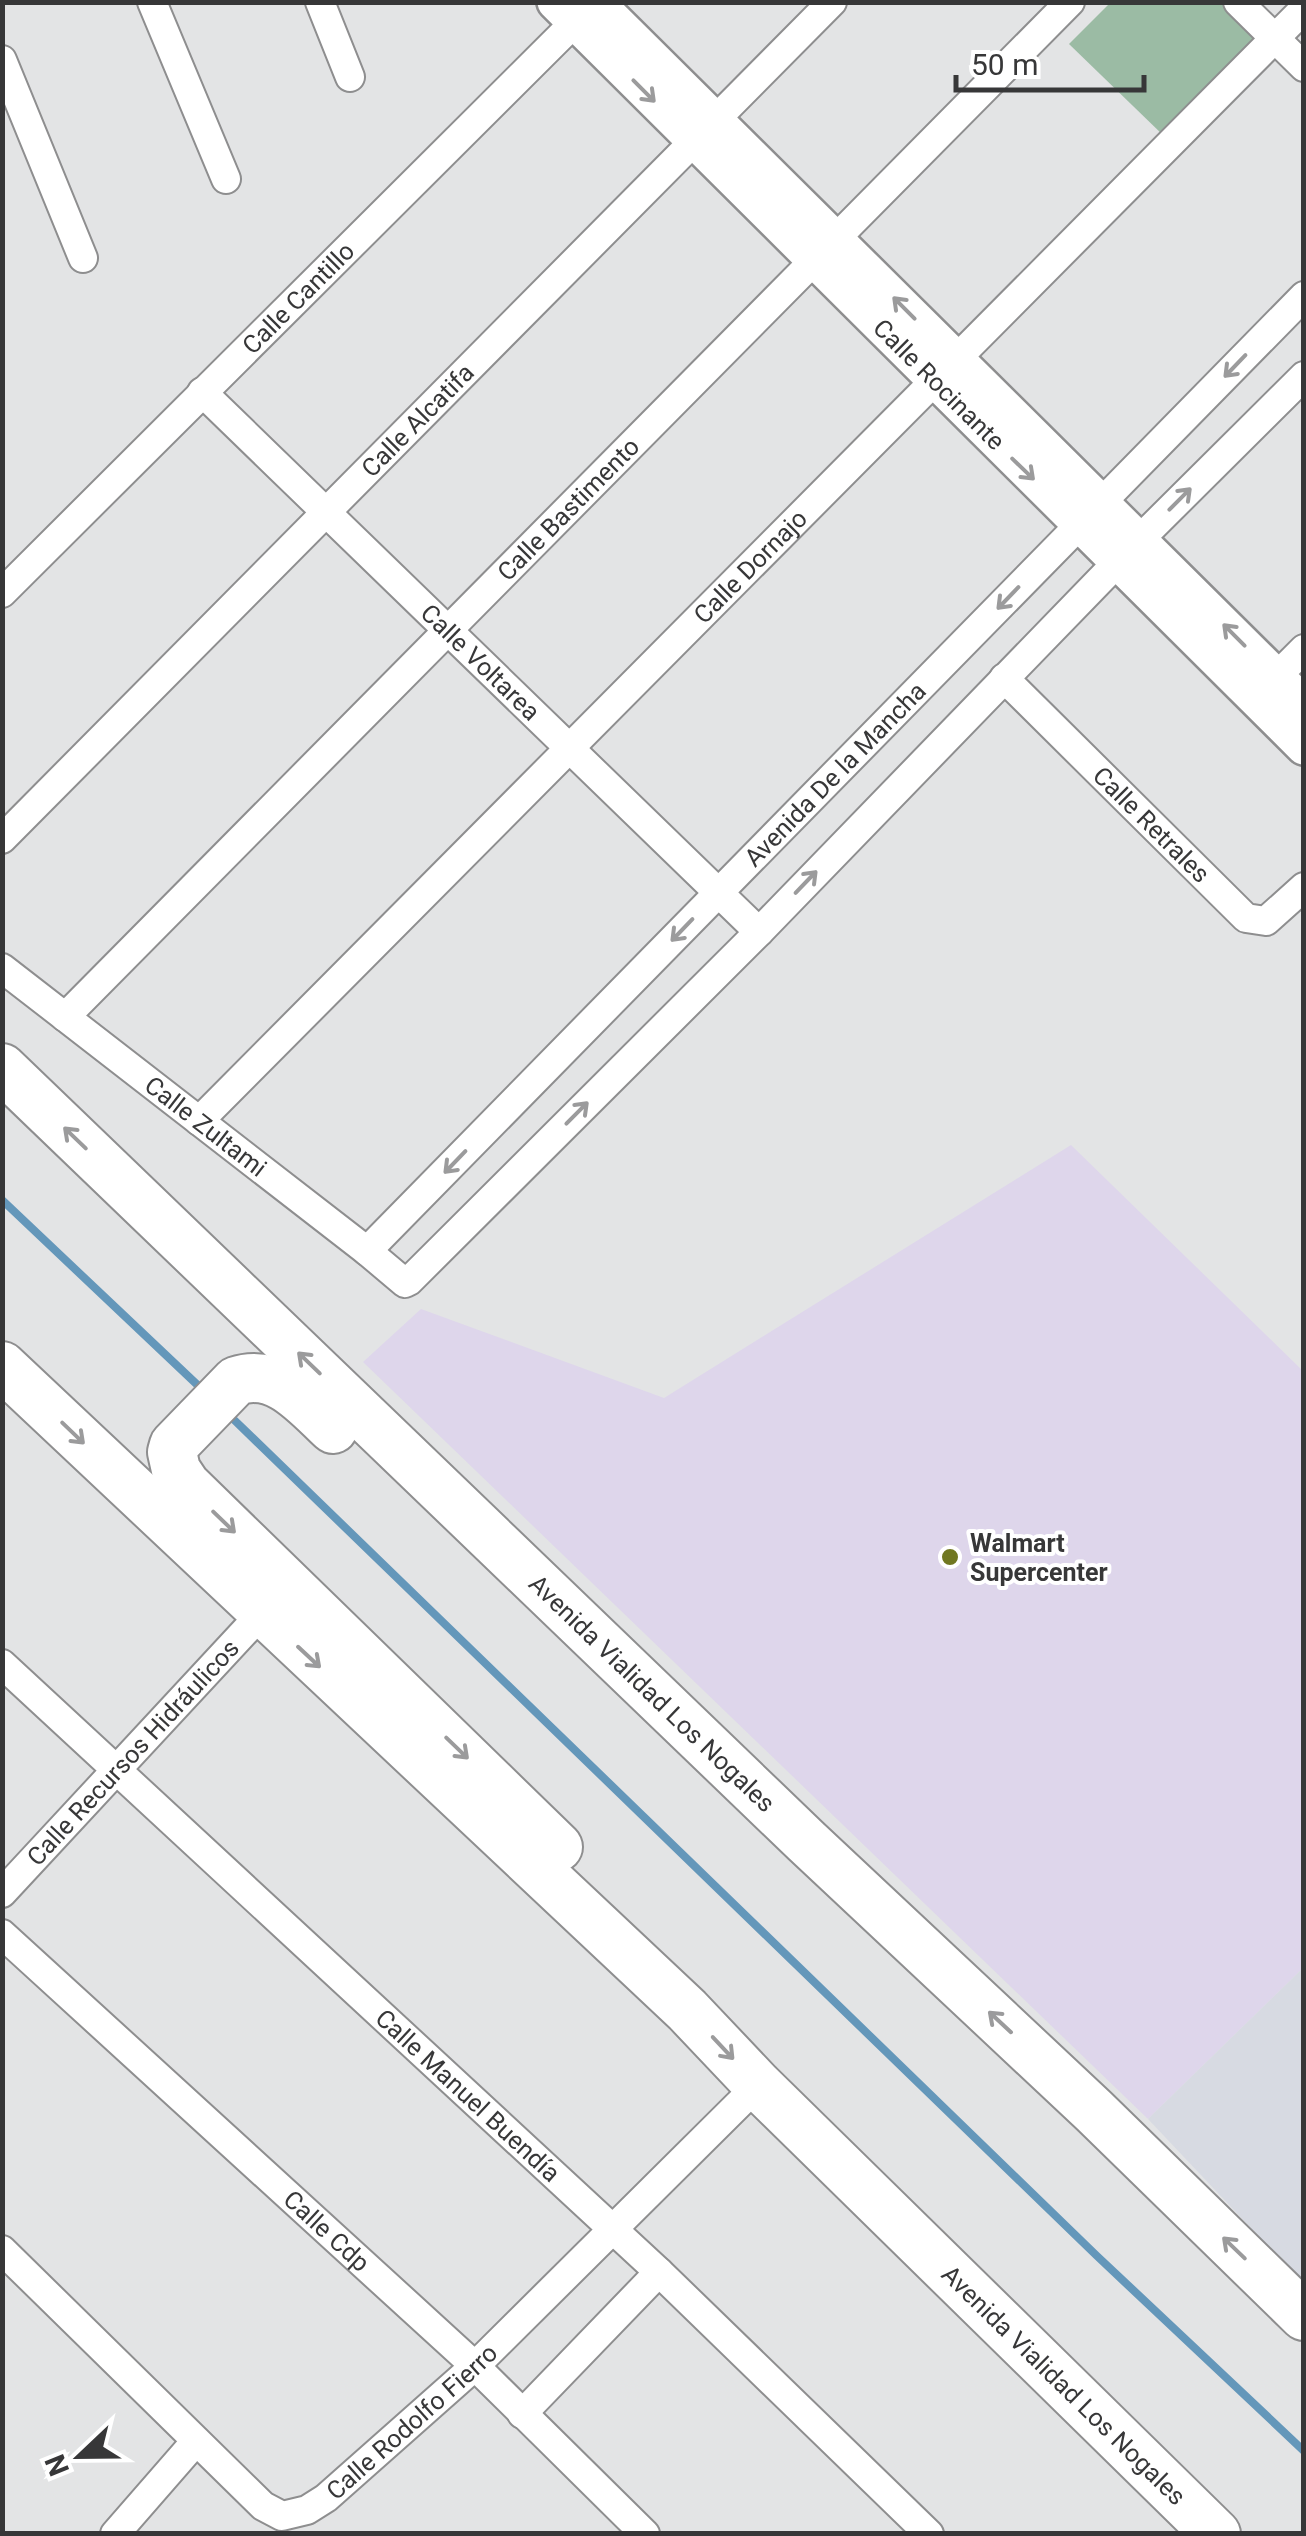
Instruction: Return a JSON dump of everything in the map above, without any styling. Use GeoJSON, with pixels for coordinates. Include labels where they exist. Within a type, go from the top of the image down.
{"type":"FeatureCollection","features":[{"type":"Feature","properties":{"kind":"highway","name":"Avenida Vialidad Los Nogales"},"geometry":{"type":"LineString","coordinates":[[2,1068],[1304,2316]]}},
{"type":"Feature","properties":{"kind":"highway","name":"Avenida Vialidad Los Nogales"},"geometry":{"type":"LineString","coordinates":[[2,1366],[687,2010],[758,2085],[1216,2534]]}},
{"type":"Feature","properties":{"kind":"highway"},"geometry":{"type":"LineString","coordinates":[[687,2010],[625,1918],[580,1870],[186,1485],[176,1470],[174,1445],[236,1380],[273,1380],[290,1390],[450,1534],[647,1721],[718,1782],[806,1841]]}},
{"type":"Feature","properties":{"kind":"street"},"geometry":{"type":"LineString","coordinates":[[152,2],[226,179]]}},
{"type":"Feature","properties":{"kind":"street"},"geometry":{"type":"LineString","coordinates":[[320,2],[350,77]]}},
{"type":"Feature","properties":{"kind":"street","name":"Calle Alcatifa"},"geometry":{"type":"LineString","coordinates":[[2,839],[832,2]]}},
{"type":"Feature","properties":{"kind":"street","name":"Calle Bastimento"},"geometry":{"type":"LineString","coordinates":[[65,1017],[1070,2]]}},
{"type":"Feature","properties":{"kind":"street"},"geometry":{"type":"LineString","coordinates":[[1238,2],[1304,67]]}},
{"type":"Feature","properties":{"kind":"street","name":"Calle Rocinante"},"geometry":{"type":"LineString","coordinates":[[580,8],[1265,688],[1304,747]]}},
{"type":"Feature","properties":{"kind":"street","name":"Calle Cantillo"},"geometry":{"type":"LineString","coordinates":[[2,594],[580,8]]}},
{"type":"Feature","properties":{"kind":"street","name":"Calle Dornajo"},"geometry":{"type":"LineString","coordinates":[[199,1121],[1304,9]]}},
{"type":"Feature","properties":{"kind":"street"},"geometry":{"type":"LineString","coordinates":[[2,60],[82,258]]}},
{"type":"Feature","properties":{"kind":"street","name":"Avenida De la Mancha"},"geometry":{"type":"LineString","coordinates":[[367,1252],[1304,296]]}},
{"type":"Feature","properties":{"kind":"street"},"geometry":{"type":"LineString","coordinates":[[758,932],[1304,376]]}},
{"type":"Feature","properties":{"kind":"street","name":"Calle Voltarea"},"geometry":{"type":"LineString","coordinates":[[202,392],[758,932]]}},
{"type":"Feature","properties":{"kind":"street"},"geometry":{"type":"LineString","coordinates":[[1265,688],[1304,649]]}},
{"type":"Feature","properties":{"kind":"street","name":"Calle Retrales"},"geometry":{"type":"LineString","coordinates":[[1004,678],[1246,918],[1266,921],[1304,887]]}},
{"type":"Feature","properties":{"kind":"street","name":"Calle Rocinante"},"geometry":{"type":"LineString","coordinates":[[1265,688],[1304,704]]}},
{"type":"Feature","properties":{"kind":"street","name":"Calle Zultami"},"geometry":{"type":"LineString","coordinates":[[2,968],[404,1282],[758,932]]}},
{"type":"Feature","properties":{"kind":"street","name":"Calle Recursos Hidráulicos"},"geometry":{"type":"LineString","coordinates":[[2,1893],[262,1613]]}},
{"type":"Feature","properties":{"kind":"street","name":"Calle Manuel Buendía"},"geometry":{"type":"LineString","coordinates":[[2,1664],[660,2272],[929,2534]]}},
{"type":"Feature","properties":{"kind":"street","name":"Calle Cdp"},"geometry":{"type":"LineString","coordinates":[[2,1934],[475,2366],[645,2534]]}},
{"type":"Feature","properties":{"kind":"street","name":"Calle Rodolfo Fierro"},"geometry":{"type":"LineString","coordinates":[[2,2250],[264,2506],[282,2516],[307,2510],[326,2498],[475,2366],[758,2085]]}},
{"type":"Feature","properties":{"kind":"street"},"geometry":{"type":"LineString","coordinates":[[522,2414],[660,2272]]}},
{"type":"Feature","properties":{"kind":"street"},"geometry":{"type":"LineString","coordinates":[[115,2534],[196,2441]]}},
{"type":"Feature","properties":{"kind":"shaded area"},"geometry":{"type":"Polygon","coordinates":[[[1071,1145],[1303,1371],[1303,1968],[1148,2119],[363,1362],[421,1309],[664,1398],[1071,1145]]]}},
{"type":"Feature","properties":{"kind":"shaded area"},"geometry":{"type":"Polygon","coordinates":[[[1303,1968],[1303,2283],[1148,2119],[1303,1968]]]}},
{"type":"Feature","properties":{"kind":"green space"},"geometry":{"type":"Polygon","coordinates":[[[1223,2],[1255,35],[1257,46],[1165,137],[1069,44],[1110,3],[1223,2]]]}},
{"type":"Feature","properties":{"kind":"waterway"},"geometry":{"type":"LineString","coordinates":[[2,1200],[206,1393]]}},
{"type":"Feature","properties":{"kind":"waterway"},"geometry":{"type":"LineString","coordinates":[[227,1413],[1097,2256],[1304,2451]]}},
{"type":"Feature","properties":{"kind":"place","name":"Walmart Supercenter"},"geometry":{"type":"Point","coordinates":[950,1557]}}]}
